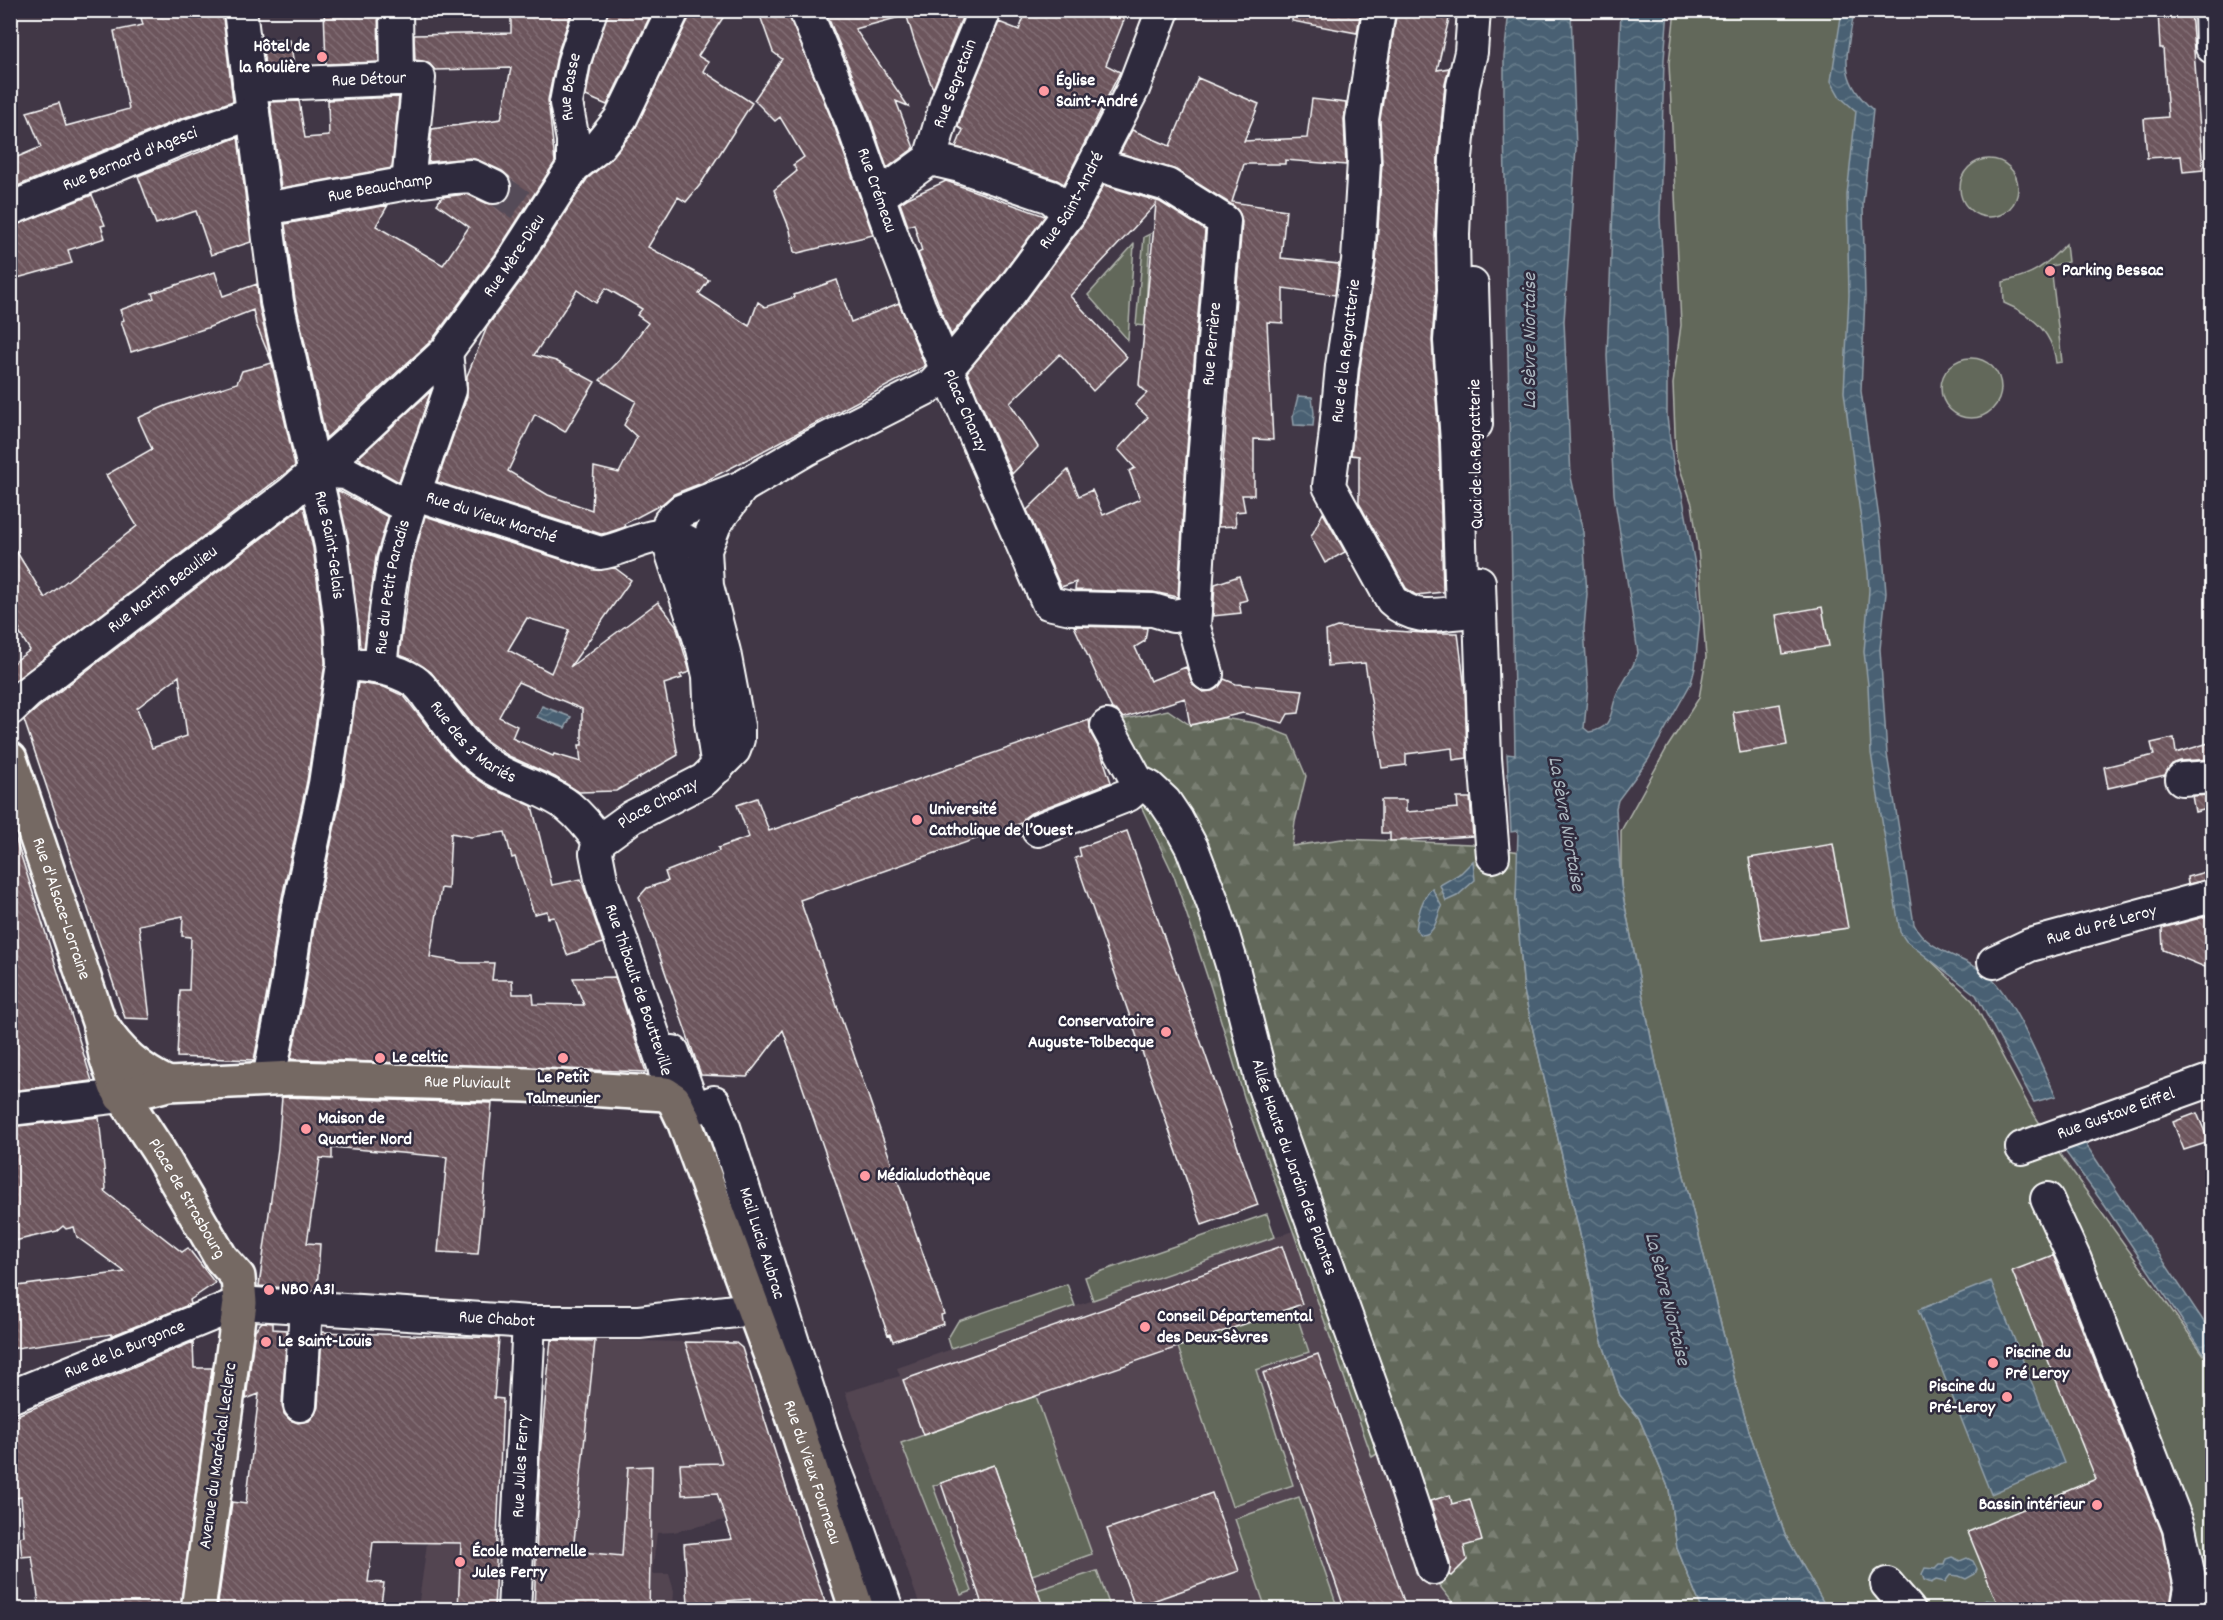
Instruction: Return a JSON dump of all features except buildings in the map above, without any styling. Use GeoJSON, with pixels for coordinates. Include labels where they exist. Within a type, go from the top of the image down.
{"type":"FeatureCollection","features":[{"type":"Feature","properties":{"kind":"main road","name":"Rue d'Alsace-Lorraine"},"geometry":{"type":"LineString","coordinates":[[10,759],[99,1022]]}},
{"type":"Feature","properties":{"kind":"main road"},"geometry":{"type":"LineString","coordinates":[[99,1022],[112,1042],[147,1075],[168,1084]]}},
{"type":"Feature","properties":{"kind":"main road","name":"Place de Strasbourg"},"geometry":{"type":"LineString","coordinates":[[99,1022],[110,1070],[121,1096],[158,1150],[221,1258],[238,1277],[240,1303]]}},
{"type":"Feature","properties":{"kind":"main road"},"geometry":{"type":"LineString","coordinates":[[121,1096],[168,1084],[269,1079]]}},
{"type":"Feature","properties":{"kind":"main road","name":"Rue Pluviault"},"geometry":{"type":"LineString","coordinates":[[269,1079],[526,1085],[665,1094]]}},
{"type":"Feature","properties":{"kind":"main road","name":"Rue Thibault de Boutteville"},"geometry":{"type":"LineString","coordinates":[[665,1094],[674,1100],[684,1121],[758,1322]]}},
{"type":"Feature","properties":{"kind":"main road","name":"Avenue du Maréchal Leclerc"},"geometry":{"type":"LineString","coordinates":[[198,1610],[240,1303]]}},
{"type":"Feature","properties":{"kind":"main road","name":"Rue du Vieux Fourneau"},"geometry":{"type":"LineString","coordinates":[[758,1322],[792,1413],[856,1610]]}},
{"type":"Feature","properties":{"kind":"street","name":"Rue Saint-Gelais"},"geometry":{"type":"LineString","coordinates":[[240,10],[277,303],[331,545],[341,626],[343,664],[325,784],[298,911],[287,986],[269,1079]]}},
{"type":"Feature","properties":{"kind":"street"},"geometry":{"type":"LineString","coordinates":[[396,10],[397,79]]}},
{"type":"Feature","properties":{"kind":"street","name":"Rue Basse"},"geometry":{"type":"LineString","coordinates":[[573,167],[573,140],[566,103],[574,62],[591,10]]}},
{"type":"Feature","properties":{"kind":"street","name":"Rue Mère-Dieu"},"geometry":{"type":"LineString","coordinates":[[314,471],[357,435],[446,352],[510,265],[535,214],[573,167],[597,148],[621,118],[674,10]]}},
{"type":"Feature","properties":{"kind":"street","name":"Rue Crémeau"},"geometry":{"type":"LineString","coordinates":[[805,10],[852,122],[894,241],[946,370]]}},
{"type":"Feature","properties":{"kind":"street","name":"Rue Segretain"},"geometry":{"type":"LineString","coordinates":[[930,159],[946,104],[985,10]]}},
{"type":"Feature","properties":{"kind":"street","name":"Rue Saint-André"},"geometry":{"type":"LineString","coordinates":[[946,370],[1010,293],[1069,213],[1133,89],[1163,10]]}},
{"type":"Feature","properties":{"kind":"street","name":"Rue de la Regratterie"},"geometry":{"type":"LineString","coordinates":[[1379,10],[1362,119],[1364,161],[1358,261],[1342,366],[1329,486],[1392,600],[1402,609],[1422,616],[1462,612]]}},
{"type":"Feature","properties":{"kind":"street","name":"Quai de la Regratterie"},"geometry":{"type":"LineString","coordinates":[[1462,612],[1457,442],[1450,341],[1454,290],[1453,235],[1456,158],[1463,86],[1471,52],[1474,10]]}},
{"type":"Feature","properties":{"kind":"street"},"geometry":{"type":"LineString","coordinates":[[2211,10],[2212,47]]}},
{"type":"Feature","properties":{"kind":"street","name":"Quai de la Regratterie"},"geometry":{"type":"LineString","coordinates":[[1471,52],[1475,88],[1472,264],[1480,648],[1485,758],[1493,856]]}},
{"type":"Feature","properties":{"kind":"street","name":"Rue Détour"},"geometry":{"type":"LineString","coordinates":[[251,99],[419,78],[408,183]]}},
{"type":"Feature","properties":{"kind":"street","name":"Rue Bernard d'Agesci"},"geometry":{"type":"LineString","coordinates":[[10,209],[187,136],[251,99]]}},
{"type":"Feature","properties":{"kind":"street"},"geometry":{"type":"LineString","coordinates":[[878,197],[930,159],[960,166],[1051,197],[1069,213]]}},
{"type":"Feature","properties":{"kind":"street","name":"Rue Perrière"},"geometry":{"type":"LineString","coordinates":[[1095,164],[1167,185],[1224,221],[1201,497],[1194,627],[1208,674]]}},
{"type":"Feature","properties":{"kind":"street","name":"Rue Beauchamp"},"geometry":{"type":"LineString","coordinates":[[265,209],[408,183],[455,177],[471,176],[494,187]]}},
{"type":"Feature","properties":{"kind":"street","name":"Rue du Petit Paradis"},"geometry":{"type":"LineString","coordinates":[[380,666],[394,560],[411,501],[450,390],[446,352]]}},
{"type":"Feature","properties":{"kind":"street","name":"Place Chanzy"},"geometry":{"type":"LineString","coordinates":[[718,767],[711,722],[709,676],[703,649],[666,535],[670,521],[681,511],[694,504],[742,486],[817,444],[931,386],[946,370],[1048,603],[1071,608],[1153,610],[1173,616],[1195,609]]}},
{"type":"Feature","properties":{"kind":"street","name":"Rue du Vieux Marché"},"geometry":{"type":"LineString","coordinates":[[314,471],[346,473],[411,501],[600,553],[617,550],[647,536],[666,535]]}},
{"type":"Feature","properties":{"kind":"street","name":"Rue Martin Beaulieu"},"geometry":{"type":"LineString","coordinates":[[10,708],[291,493],[314,471]]}},
{"type":"Feature","properties":{"kind":"street","name":"Place Chanzy"},"geometry":{"type":"LineString","coordinates":[[598,841],[632,817],[704,780],[734,750],[738,739],[738,726],[724,652],[707,586],[705,550],[715,524],[742,486]]}},
{"type":"Feature","properties":{"kind":"street"},"geometry":{"type":"LineString","coordinates":[[666,535],[680,538],[705,550]]}},
{"type":"Feature","properties":{"kind":"street","name":"Rue des 3 Mariés"},"geometry":{"type":"LineString","coordinates":[[343,664],[380,666],[417,683],[466,745],[480,759],[568,806],[589,827],[598,841]]}},
{"type":"Feature","properties":{"kind":"street"},"geometry":{"type":"LineString","coordinates":[[1038,830],[1128,795],[1136,788],[1137,782],[1107,726]]}},
{"type":"Feature","properties":{"kind":"street"},"geometry":{"type":"LineString","coordinates":[[2182,779],[2212,777]]}},
{"type":"Feature","properties":{"kind":"street","name":"Allée Haute du Jardin des Plantes"},"geometry":{"type":"LineString","coordinates":[[1137,782],[1149,787],[1165,802],[1178,820],[1192,848],[1213,903],[1233,968],[1262,1082],[1394,1447],[1433,1568]]}},
{"type":"Feature","properties":{"kind":"street","name":"Rue Thibault de Boutteville"},"geometry":{"type":"LineString","coordinates":[[598,841],[597,868],[664,1066],[667,1081],[665,1094]]}},
{"type":"Feature","properties":{"kind":"street","name":"Rue du Pré Leroy"},"geometry":{"type":"LineString","coordinates":[[1994,963],[2030,945],[2212,896]]}},
{"type":"Feature","properties":{"kind":"street","name":"Mail Lucie Aubrac"},"geometry":{"type":"LineString","coordinates":[[673,1052],[694,1108],[714,1102],[724,1127],[840,1454],[857,1525],[886,1610]]}},
{"type":"Feature","properties":{"kind":"street","name":"Rue Gustave Eiffel"},"geometry":{"type":"LineString","coordinates":[[2022,1148],[2212,1080]]}},
{"type":"Feature","properties":{"kind":"street"},"geometry":{"type":"LineString","coordinates":[[10,1109],[121,1096]]}},
{"type":"Feature","properties":{"kind":"street"},"geometry":{"type":"LineString","coordinates":[[2048,1199],[2075,1260],[2179,1528],[2191,1588],[2187,1610]]}},
{"type":"Feature","properties":{"kind":"street","name":"Rue Chabot"},"geometry":{"type":"LineString","coordinates":[[240,1303],[529,1322],[758,1322]]}},
{"type":"Feature","properties":{"kind":"street","name":"Rue de la Burgonce"},"geometry":{"type":"LineString","coordinates":[[10,1397],[240,1303]]}},
{"type":"Feature","properties":{"kind":"street"},"geometry":{"type":"LineString","coordinates":[[300,1405],[306,1307]]}},
{"type":"Feature","properties":{"kind":"street","name":"Rue Jules Ferry"},"geometry":{"type":"LineString","coordinates":[[514,1610],[529,1322]]}},
{"type":"Feature","properties":{"kind":"street"},"geometry":{"type":"LineString","coordinates":[[1887,1584],[1909,1610]]}},
{"type":"Feature","properties":{"kind":"shaded area","name":"Conseil Départemental des Deux-Sèvres"},"geometry":{"type":"Polygon","coordinates":[[[1293,1231],[1372,1456],[1386,1449],[1427,1570],[1458,1609],[921,1609],[845,1392],[900,1376],[897,1368],[1293,1231]]]}},
{"type":"Feature","properties":{"kind":"shaded area"},"geometry":{"type":"Polygon","coordinates":[[[551,1339],[736,1343],[742,1348],[793,1505],[740,1519],[725,1520],[674,1532],[657,1533],[652,1574],[669,1574],[674,1591],[673,1609],[534,1610],[540,1455],[551,1339]]]}},
{"type":"Feature","properties":{"kind":"shaded area","name":"École maternelle Jules Ferry"},"geometry":{"type":"Polygon","coordinates":[[[428,1515],[498,1519],[494,1609],[217,1610],[221,1582],[418,1608],[427,1543],[428,1515]]]}},
{"type":"Feature","properties":{"kind":"green space"},"geometry":{"type":"Polygon","coordinates":[[[1675,11],[1847,11],[1835,82],[1862,111],[1852,295],[1873,582],[1869,649],[1906,937],[1973,1001],[2030,1108],[2058,1152],[2212,1366],[2212,1609],[1827,1609],[1785,1534],[1749,1431],[1656,1063],[1621,886],[1621,831],[1668,746],[1699,698],[1706,658],[1698,546],[1692,504],[1676,457],[1673,384],[1681,325],[1669,63],[1675,11]]]}},
{"type":"Feature","properties":{"kind":"green space"},"geometry":{"type":"Polygon","coordinates":[[[1983,159],[1995,159],[2010,167],[2018,182],[2018,194],[2010,209],[1995,217],[1983,217],[1968,209],[1960,194],[1960,182],[1968,167],[1983,159]]]}},
{"type":"Feature","properties":{"kind":"green space"},"geometry":{"type":"Polygon","coordinates":[[[1150,234],[1145,326],[1136,325],[1144,237],[1150,234]]]}},
{"type":"Feature","properties":{"kind":"green space"},"geometry":{"type":"Polygon","coordinates":[[[1134,244],[1128,340],[1088,295],[1134,244]]]}},
{"type":"Feature","properties":{"kind":"green space"},"geometry":{"type":"Polygon","coordinates":[[[2066,244],[2068,262],[2051,266],[2062,362],[2056,363],[2050,343],[2039,326],[2023,313],[2004,303],[2003,282],[2038,269],[2066,244]]]}},
{"type":"Feature","properties":{"kind":"green space"},"geometry":{"type":"Polygon","coordinates":[[[1971,358],[1988,363],[1996,371],[2001,388],[1996,405],[1988,413],[1971,418],[1954,413],[1946,405],[1941,388],[1946,371],[1954,363],[1971,358]]]}},
{"type":"Feature","properties":{"kind":"green space"},"geometry":{"type":"Polygon","coordinates":[[[1168,710],[1190,725],[1223,718],[1255,723],[1289,736],[1306,776],[1292,846],[1342,839],[1472,844],[1519,852],[1516,900],[1524,991],[1589,1273],[1601,1338],[1620,1395],[1639,1418],[1669,1489],[1677,1548],[1702,1609],[1458,1609],[1427,1570],[1385,1449],[1372,1457],[1245,1100],[1174,876],[1140,804],[1111,722],[1168,710]]]}},
{"type":"Feature","properties":{"kind":"green space"},"geometry":{"type":"Polygon","coordinates":[[[1267,1214],[1275,1237],[1093,1300],[1085,1277],[1267,1214]]]}},
{"type":"Feature","properties":{"kind":"green space"},"geometry":{"type":"Polygon","coordinates":[[[1067,1284],[1075,1306],[951,1348],[948,1338],[958,1321],[1067,1284]]]}},
{"type":"Feature","properties":{"kind":"green space"},"geometry":{"type":"Polygon","coordinates":[[[1294,1307],[1309,1352],[1256,1370],[1293,1485],[1232,1506],[1178,1347],[1294,1307]]]}},
{"type":"Feature","properties":{"kind":"green space"},"geometry":{"type":"Polygon","coordinates":[[[1036,1396],[1092,1554],[1032,1575],[994,1465],[933,1486],[972,1591],[961,1595],[901,1443],[1036,1396]]]}},
{"type":"Feature","properties":{"kind":"green space"},"geometry":{"type":"Polygon","coordinates":[[[1299,1497],[1338,1609],[1266,1609],[1235,1519],[1299,1497]]]}},
{"type":"Feature","properties":{"kind":"green space"},"geometry":{"type":"Polygon","coordinates":[[[1097,1571],[1111,1609],[1044,1609],[1037,1590],[1097,1571]]]}},
{"type":"Feature","properties":{"kind":"water","name":"La Sèvre Niortaise"},"geometry":{"type":"Polygon","coordinates":[[[1509,11],[1571,11],[1576,148],[1564,321],[1571,477],[1583,532],[1587,594],[1584,629],[1588,687],[1584,728],[1589,732],[1598,730],[1608,722],[1615,698],[1638,653],[1614,494],[1607,356],[1621,11],[1668,11],[1664,59],[1660,218],[1667,337],[1667,417],[1674,471],[1682,494],[1696,570],[1700,618],[1695,668],[1691,683],[1648,760],[1618,800],[1616,808],[1621,886],[1656,1063],[1738,1393],[1785,1534],[1827,1609],[1702,1609],[1677,1548],[1669,1489],[1639,1418],[1620,1395],[1601,1338],[1589,1273],[1524,991],[1516,900],[1518,831],[1511,832],[1507,754],[1515,755],[1504,123],[1504,57],[1509,11]]]}},
{"type":"Feature","properties":{"kind":"water"},"geometry":{"type":"Polygon","coordinates":[[[1842,11],[1854,11],[1847,53],[1849,75],[1861,98],[1873,110],[1863,204],[1865,296],[1861,391],[1882,540],[1886,593],[1880,649],[1887,754],[1914,924],[1920,933],[1937,948],[1989,976],[2008,1000],[2056,1096],[2034,1102],[1976,995],[1906,941],[1900,932],[1871,753],[1864,652],[1869,590],[1868,573],[1844,392],[1849,295],[1847,195],[1856,111],[1840,97],[1831,81],[1842,11]]]}},
{"type":"Feature","properties":{"kind":"water"},"geometry":{"type":"Polygon","coordinates":[[[1298,396],[1312,397],[1313,426],[1294,425],[1293,416],[1298,396]]]}},
{"type":"Feature","properties":{"kind":"water"},"geometry":{"type":"Polygon","coordinates":[[[542,706],[571,717],[565,728],[537,717],[542,706]]]}},
{"type":"Feature","properties":{"kind":"water"},"geometry":{"type":"Polygon","coordinates":[[[1473,861],[1475,880],[1457,896],[1446,901],[1440,885],[1461,873],[1473,861]]]}},
{"type":"Feature","properties":{"kind":"water"},"geometry":{"type":"Polygon","coordinates":[[[1432,888],[1442,907],[1433,929],[1422,935],[1416,930],[1418,919],[1423,902],[1432,888]]]}},
{"type":"Feature","properties":{"kind":"water"},"geometry":{"type":"Polygon","coordinates":[[[2081,1137],[2212,1334],[2212,1365],[2105,1206],[2062,1147],[2081,1137]]]}},
{"type":"Feature","properties":{"kind":"water"},"geometry":{"type":"Polygon","coordinates":[[[1991,1281],[2064,1463],[1991,1494],[1918,1310],[1991,1281]]]}},
{"type":"Feature","properties":{"kind":"water"},"geometry":{"type":"Polygon","coordinates":[[[1952,1557],[1960,1561],[1967,1558],[1973,1561],[1977,1569],[1975,1574],[1966,1579],[1950,1575],[1945,1582],[1936,1580],[1931,1583],[1924,1580],[1922,1574],[1925,1568],[1935,1569],[1939,1565],[1944,1565],[1946,1559],[1952,1557]]]}},
{"type":"Feature","properties":{"kind":"water"},"geometry":{"type":"Polygon","coordinates":[[[1985,1600],[1993,1601],[1997,1609],[1974,1609],[1980,1607],[1985,1600]]]}},
{"type":"Feature","properties":{"kind":"tunnel"},"geometry":{"type":"LineString","coordinates":[[494,187],[528,210]]}},
{"type":"Feature","properties":{"kind":"place","name":"Hôtel de la Roulière"},"geometry":{"type":"Point","coordinates":[322,57]}},
{"type":"Feature","properties":{"kind":"place","name":"Église Saint-André"},"geometry":{"type":"Point","coordinates":[1044,91]}},
{"type":"Feature","properties":{"kind":"place","name":"Parking Bessac"},"geometry":{"type":"Point","coordinates":[2050,271]}},
{"type":"Feature","properties":{"kind":"place","name":"Université Catholique de l’Ouest"},"geometry":{"type":"Point","coordinates":[917,820]}},
{"type":"Feature","properties":{"kind":"place","name":"Conservatoire Auguste-Tolbecque"},"geometry":{"type":"Point","coordinates":[1166,1032]}},
{"type":"Feature","properties":{"kind":"place","name":"Le celtic"},"geometry":{"type":"Point","coordinates":[380,1058]}},
{"type":"Feature","properties":{"kind":"place","name":"Le Petit Talmeunier"},"geometry":{"type":"Point","coordinates":[563,1058]}},
{"type":"Feature","properties":{"kind":"place","name":"Maison de Quartier Nord"},"geometry":{"type":"Point","coordinates":[306,1129]}},
{"type":"Feature","properties":{"kind":"place","name":"Médialudothèque"},"geometry":{"type":"Point","coordinates":[865,1176]}},
{"type":"Feature","properties":{"kind":"place","name":"NBO A31"},"geometry":{"type":"Point","coordinates":[269,1290]}},
{"type":"Feature","properties":{"kind":"place","name":"Conseil Départemental des Deux-Sèvres"},"geometry":{"type":"Point","coordinates":[1145,1327]}},
{"type":"Feature","properties":{"kind":"place","name":"Le Saint-Louis"},"geometry":{"type":"Point","coordinates":[266,1342]}},
{"type":"Feature","properties":{"kind":"place","name":"Piscine du Pré Leroy"},"geometry":{"type":"Point","coordinates":[1993,1363]}},
{"type":"Feature","properties":{"kind":"place","name":"Piscine du Pré-Leroy"},"geometry":{"type":"Point","coordinates":[2007,1397]}},
{"type":"Feature","properties":{"kind":"place","name":"Bassin intérieur"},"geometry":{"type":"Point","coordinates":[2097,1505]}},
{"type":"Feature","properties":{"kind":"place","name":"École maternelle Jules Ferry"},"geometry":{"type":"Point","coordinates":[460,1562]}}]}
